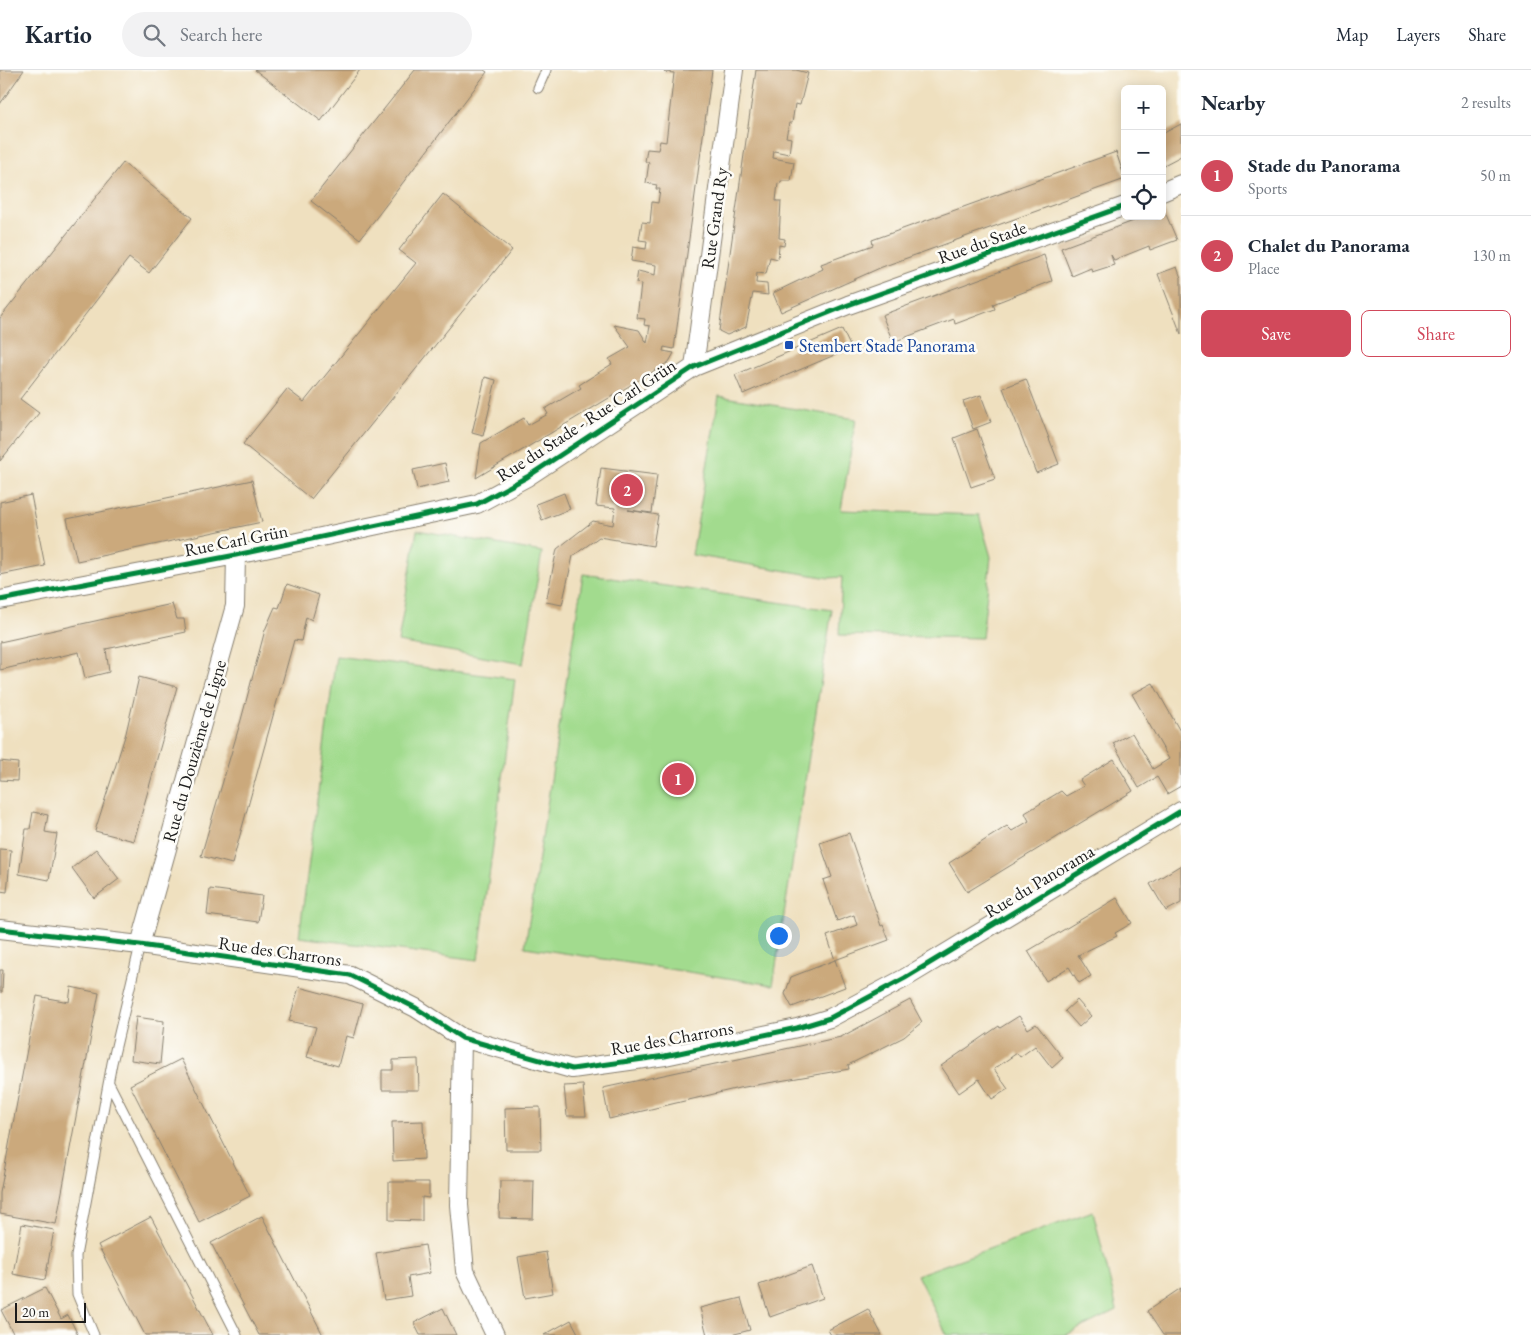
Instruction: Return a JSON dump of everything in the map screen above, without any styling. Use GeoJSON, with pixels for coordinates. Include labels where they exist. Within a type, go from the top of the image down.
{"type":"FeatureCollection","features":[{"type":"Feature","properties":{"kind":"street","name":"Rue Grand Ry"},"geometry":{"type":"LineString","coordinates":[[694,367],[734,70]]}},
{"type":"Feature","properties":{"kind":"street"},"geometry":{"type":"LineString","coordinates":[[1166,190],[1181,184]]}},
{"type":"Feature","properties":{"kind":"street","name":"Rue du Stade"},"geometry":{"type":"LineString","coordinates":[[848,305],[1121,207]]}},
{"type":"Feature","properties":{"kind":"street","name":"Rue du Stade - Rue Carl Grün"},"geometry":{"type":"LineString","coordinates":[[478,504],[527,477],[694,367],[848,305]]}},
{"type":"Feature","properties":{"kind":"street","name":"Rue Carl Grün"},"geometry":{"type":"LineString","coordinates":[[0,600],[236,555],[478,504]]}},
{"type":"Feature","properties":{"kind":"street","name":"Rue du Douzième de Ligne"},"geometry":{"type":"LineString","coordinates":[[140,945],[235,606],[236,555]]}},
{"type":"Feature","properties":{"kind":"street","name":"Rue du Panorama"},"geometry":{"type":"LineString","coordinates":[[910,975],[1181,812]]}},
{"type":"Feature","properties":{"kind":"street","name":"Rue des Charrons"},"geometry":{"type":"LineString","coordinates":[[0,930],[140,945],[350,975],[416,1008],[462,1038],[572,1069],[665,1056],[797,1028],[830,1018],[910,975]]}},
{"type":"Feature","properties":{"kind":"street"},"geometry":{"type":"LineString","coordinates":[[462,1038],[459,1205],[465,1271],[495,1335]]}},
{"type":"Feature","properties":{"kind":"lane"},"geometry":{"type":"LineString","coordinates":[[538,88],[546,70]]}},
{"type":"Feature","properties":{"kind":"lane"},"geometry":{"type":"LineString","coordinates":[[94,1335],[77,1294],[76,1256],[109,1083],[140,945]]}},
{"type":"Feature","properties":{"kind":"lane"},"geometry":{"type":"LineString","coordinates":[[109,1083],[237,1335]]}},
{"type":"Feature","properties":{"kind":"green space"},"geometry":{"type":"Polygon","coordinates":[[[719,396],[856,419],[841,510],[979,515],[991,557],[982,638],[839,635],[842,577],[829,578],[692,555],[719,396]]]}},
{"type":"Feature","properties":{"kind":"green space"},"geometry":{"type":"Polygon","coordinates":[[[417,530],[542,552],[523,664],[398,642],[417,530]]]}},
{"type":"Feature","properties":{"kind":"green space"},"geometry":{"type":"Polygon","coordinates":[[[583,574],[832,610],[773,985],[525,947],[583,574]]]}},
{"type":"Feature","properties":{"kind":"green space"},"geometry":{"type":"Polygon","coordinates":[[[336,656],[515,679],[478,960],[299,937],[336,656]]]}},
{"type":"Feature","properties":{"kind":"green space"},"geometry":{"type":"Polygon","coordinates":[[[1093,1211],[1117,1310],[1066,1335],[947,1335],[917,1275],[1093,1211]]]}},
{"type":"Feature","properties":{"kind":"building"},"geometry":{"type":"Polygon","coordinates":[[[0,70],[24,70],[0,104],[0,70]]]}},
{"type":"Feature","properties":{"kind":"building"},"geometry":{"type":"Polygon","coordinates":[[[255,70],[360,70],[321,121],[255,70]]]}},
{"type":"Feature","properties":{"kind":"building"},"geometry":{"type":"Polygon","coordinates":[[[415,70],[484,70],[487,72],[360,239],[311,201],[415,70]]]}},
{"type":"Feature","properties":{"kind":"building"},"geometry":{"type":"Polygon","coordinates":[[[665,70],[712,70],[674,349],[664,347],[663,351],[674,353],[669,362],[476,478],[481,443],[524,418],[528,425],[548,414],[545,409],[581,388],[579,385],[612,364],[609,359],[630,347],[614,325],[639,330],[647,343],[650,326],[644,325],[645,319],[637,318],[641,284],[636,283],[638,271],[655,275],[656,265],[631,261],[633,247],[646,249],[647,241],[639,240],[642,222],[650,223],[652,202],[658,203],[660,189],[656,189],[657,185],[646,183],[649,162],[645,162],[647,149],[658,150],[660,141],[666,142],[674,73],[664,72],[665,70]]]}},
{"type":"Feature","properties":{"kind":"building"},"geometry":{"type":"Polygon","coordinates":[[[756,70],[796,70],[808,73],[800,105],[795,104],[792,123],[789,123],[786,137],[791,138],[789,154],[774,151],[773,158],[794,162],[791,181],[781,181],[780,184],[778,183],[776,201],[781,201],[779,238],[785,239],[784,246],[779,245],[778,259],[770,257],[766,274],[757,273],[756,283],[767,284],[768,295],[753,293],[746,327],[727,335],[719,331],[756,70]]]}},
{"type":"Feature","properties":{"kind":"building"},"geometry":{"type":"Polygon","coordinates":[[[1181,124],[1181,156],[1166,164],[1166,132],[1181,124]]]}},
{"type":"Feature","properties":{"kind":"building"},"geometry":{"type":"Polygon","coordinates":[[[1116,152],[1121,167],[1121,180],[882,267],[781,312],[773,293],[823,269],[821,264],[873,245],[872,240],[1116,152]]]}},
{"type":"Feature","properties":{"kind":"building"},"geometry":{"type":"Polygon","coordinates":[[[123,163],[192,218],[149,273],[129,258],[20,399],[39,413],[0,461],[0,318],[123,163]]]}},
{"type":"Feature","properties":{"kind":"building"},"geometry":{"type":"Polygon","coordinates":[[[443,194],[512,250],[311,499],[243,444],[287,389],[304,402],[416,263],[399,250],[443,194]]]}},
{"type":"Feature","properties":{"kind":"building"},"geometry":{"type":"Polygon","coordinates":[[[1166,215],[1177,240],[1150,250],[1149,246],[1114,260],[1111,255],[1114,265],[1092,272],[1091,268],[1072,276],[1061,248],[1136,220],[1166,220],[1166,215]]]}},
{"type":"Feature","properties":{"kind":"building"},"geometry":{"type":"Polygon","coordinates":[[[1044,255],[1052,281],[993,304],[995,309],[955,324],[954,319],[893,342],[882,315],[1044,255]]]}},
{"type":"Feature","properties":{"kind":"building"},"geometry":{"type":"Polygon","coordinates":[[[1177,267],[1181,278],[1181,334],[1158,274],[1177,267]]]}},
{"type":"Feature","properties":{"kind":"building"},"geometry":{"type":"Polygon","coordinates":[[[842,329],[851,348],[743,394],[735,375],[842,329]]]}},
{"type":"Feature","properties":{"kind":"building"},"geometry":{"type":"Polygon","coordinates":[[[485,377],[496,380],[483,436],[472,433],[485,377]]]}},
{"type":"Feature","properties":{"kind":"building"},"geometry":{"type":"Polygon","coordinates":[[[1026,379],[1059,464],[1036,473],[1003,388],[1026,379]]]}},
{"type":"Feature","properties":{"kind":"building"},"geometry":{"type":"Polygon","coordinates":[[[981,395],[991,422],[973,429],[963,401],[981,395]]]}},
{"type":"Feature","properties":{"kind":"building"},"geometry":{"type":"Polygon","coordinates":[[[977,429],[995,479],[971,487],[954,438],[977,429]]]}},
{"type":"Feature","properties":{"kind":"building"},"geometry":{"type":"Polygon","coordinates":[[[445,463],[449,482],[417,489],[413,470],[445,463]]]}},
{"type":"Feature","properties":{"kind":"building"},"geometry":{"type":"Polygon","coordinates":[[[601,468],[657,475],[652,513],[628,510],[658,515],[653,546],[599,537],[573,556],[562,605],[546,602],[557,549],[593,521],[613,525],[615,508],[596,506],[601,468]]]}},
{"type":"Feature","properties":{"kind":"building"},"geometry":{"type":"Polygon","coordinates":[[[252,480],[262,522],[77,561],[67,519],[252,480]]]}},
{"type":"Feature","properties":{"kind":"building"},"geometry":{"type":"Polygon","coordinates":[[[564,493],[570,509],[542,520],[536,504],[564,493]]]}},
{"type":"Feature","properties":{"kind":"building"},"geometry":{"type":"Polygon","coordinates":[[[31,495],[45,566],[0,575],[0,502],[31,495]]]}},
{"type":"Feature","properties":{"kind":"building"},"geometry":{"type":"Polygon","coordinates":[[[287,584],[319,595],[312,620],[306,617],[301,641],[294,640],[232,864],[201,856],[265,630],[275,607],[279,608],[287,584]]]}},
{"type":"Feature","properties":{"kind":"building"},"geometry":{"type":"Polygon","coordinates":[[[172,604],[177,619],[184,619],[186,632],[106,649],[109,672],[85,678],[79,652],[0,670],[0,642],[172,604]]]}},
{"type":"Feature","properties":{"kind":"building"},"geometry":{"type":"Polygon","coordinates":[[[139,677],[177,687],[134,841],[95,831],[126,733],[139,677]]]}},
{"type":"Feature","properties":{"kind":"building"},"geometry":{"type":"Polygon","coordinates":[[[1153,683],[1181,733],[1181,786],[1167,794],[1157,777],[1139,788],[1113,743],[1132,733],[1153,769],[1169,759],[1132,694],[1153,683]]]}},
{"type":"Feature","properties":{"kind":"building"},"geometry":{"type":"Polygon","coordinates":[[[1114,759],[1133,791],[967,892],[949,863],[1007,826],[1012,831],[1029,821],[1025,813],[1061,791],[1066,796],[1084,786],[1080,780],[1114,759]]]}},
{"type":"Feature","properties":{"kind":"building"},"geometry":{"type":"Polygon","coordinates":[[[0,761],[18,763],[17,781],[0,780],[0,761]]]}},
{"type":"Feature","properties":{"kind":"building"},"geometry":{"type":"Polygon","coordinates":[[[33,812],[48,815],[45,832],[57,834],[49,880],[19,874],[26,829],[30,829],[33,812]]]}},
{"type":"Feature","properties":{"kind":"building"},"geometry":{"type":"Polygon","coordinates":[[[849,833],[881,926],[883,925],[889,940],[835,960],[827,936],[857,925],[854,915],[837,921],[823,880],[832,877],[820,843],[849,833]]]}},
{"type":"Feature","properties":{"kind":"building"},"geometry":{"type":"Polygon","coordinates":[[[0,849],[11,850],[7,892],[0,891],[0,849]]]}},
{"type":"Feature","properties":{"kind":"building"},"geometry":{"type":"Polygon","coordinates":[[[96,849],[119,879],[94,898],[72,868],[96,849]]]}},
{"type":"Feature","properties":{"kind":"building"},"geometry":{"type":"Polygon","coordinates":[[[1181,865],[1181,903],[1166,911],[1150,884],[1181,865]]]}},
{"type":"Feature","properties":{"kind":"building"},"geometry":{"type":"Polygon","coordinates":[[[210,889],[262,896],[258,922],[207,915],[210,889]]]}},
{"type":"Feature","properties":{"kind":"building"},"geometry":{"type":"Polygon","coordinates":[[[1117,898],[1132,923],[1115,933],[1117,936],[1078,955],[1091,976],[1079,983],[1069,967],[1046,981],[1028,951],[1117,898]]]}},
{"type":"Feature","properties":{"kind":"building"},"geometry":{"type":"Polygon","coordinates":[[[835,960],[845,987],[792,1007],[785,994],[791,977],[835,960]]]}},
{"type":"Feature","properties":{"kind":"building"},"geometry":{"type":"Polygon","coordinates":[[[0,970],[3,970],[2,992],[0,992],[0,970]]]}},
{"type":"Feature","properties":{"kind":"building"},"geometry":{"type":"Polygon","coordinates":[[[71,987],[99,993],[56,1224],[0,1214],[0,1193],[37,996],[69,1002],[71,987]]]}},
{"type":"Feature","properties":{"kind":"building"},"geometry":{"type":"Polygon","coordinates":[[[299,987],[363,1004],[354,1038],[346,1036],[338,1066],[307,1057],[316,1027],[289,1021],[299,987]]]}},
{"type":"Feature","properties":{"kind":"building"},"geometry":{"type":"Polygon","coordinates":[[[910,1000],[922,1022],[904,1037],[848,1065],[849,1069],[739,1088],[609,1119],[603,1088],[841,1037],[910,1000]]]}},
{"type":"Feature","properties":{"kind":"building"},"geometry":{"type":"Polygon","coordinates":[[[1077,1000],[1091,1016],[1079,1027],[1065,1011],[1077,1000]]]}},
{"type":"Feature","properties":{"kind":"building"},"geometry":{"type":"Polygon","coordinates":[[[1019,1016],[1028,1029],[1036,1024],[1063,1058],[1052,1068],[1035,1046],[1020,1057],[1017,1053],[994,1069],[1008,1089],[992,1099],[979,1079],[959,1093],[941,1066],[999,1026],[1000,1028],[1019,1016]]]}},
{"type":"Feature","properties":{"kind":"building"},"geometry":{"type":"Polygon","coordinates":[[[136,1017],[164,1021],[160,1064],[131,1060],[136,1017]]]}},
{"type":"Feature","properties":{"kind":"building"},"geometry":{"type":"Polygon","coordinates":[[[181,1059],[250,1196],[199,1222],[130,1085],[181,1059]]]}},
{"type":"Feature","properties":{"kind":"building"},"geometry":{"type":"Polygon","coordinates":[[[418,1059],[419,1090],[382,1090],[382,1070],[393,1070],[393,1060],[418,1059]]]}},
{"type":"Feature","properties":{"kind":"building"},"geometry":{"type":"Polygon","coordinates":[[[583,1085],[586,1116],[567,1116],[564,1086],[583,1085]]]}},
{"type":"Feature","properties":{"kind":"building"},"geometry":{"type":"Polygon","coordinates":[[[540,1107],[541,1150],[506,1150],[505,1108],[540,1107]]]}},
{"type":"Feature","properties":{"kind":"building"},"geometry":{"type":"Polygon","coordinates":[[[423,1121],[424,1159],[393,1161],[392,1122],[423,1121]]]}},
{"type":"Feature","properties":{"kind":"building"},"geometry":{"type":"Polygon","coordinates":[[[500,1181],[534,1181],[533,1219],[499,1218],[500,1181]]]}},
{"type":"Feature","properties":{"kind":"building"},"geometry":{"type":"Polygon","coordinates":[[[389,1182],[429,1182],[429,1198],[422,1197],[422,1221],[389,1220],[389,1182]]]}},
{"type":"Feature","properties":{"kind":"building"},"geometry":{"type":"Polygon","coordinates":[[[262,1216],[323,1335],[259,1335],[211,1243],[262,1216]]]}},
{"type":"Feature","properties":{"kind":"building"},"geometry":{"type":"Polygon","coordinates":[[[151,1217],[213,1335],[145,1335],[98,1245],[151,1217]]]}},
{"type":"Feature","properties":{"kind":"building"},"geometry":{"type":"Polygon","coordinates":[[[22,1224],[54,1230],[45,1280],[13,1274],[22,1224]]]}},
{"type":"Feature","properties":{"kind":"building"},"geometry":{"type":"Polygon","coordinates":[[[425,1245],[430,1273],[408,1277],[411,1296],[384,1300],[376,1253],[425,1245]]]}},
{"type":"Feature","properties":{"kind":"building"},"geometry":{"type":"Polygon","coordinates":[[[546,1252],[553,1293],[525,1298],[518,1257],[546,1252]]]}},
{"type":"Feature","properties":{"kind":"building"},"geometry":{"type":"Polygon","coordinates":[[[812,1266],[823,1298],[770,1317],[759,1285],[812,1266]]]}},
{"type":"Feature","properties":{"kind":"building"},"geometry":{"type":"Polygon","coordinates":[[[45,1288],[61,1319],[68,1315],[78,1335],[14,1335],[1,1310],[45,1288]]]}},
{"type":"Feature","properties":{"kind":"building"},"geometry":{"type":"Polygon","coordinates":[[[1181,1288],[1181,1335],[1163,1335],[1147,1311],[1181,1288]]]}},
{"type":"Feature","properties":{"kind":"building"},"geometry":{"type":"Polygon","coordinates":[[[741,1298],[750,1330],[731,1335],[707,1335],[700,1308],[741,1298]]]}},
{"type":"Feature","properties":{"kind":"building"},"geometry":{"type":"Polygon","coordinates":[[[443,1308],[456,1335],[420,1335],[414,1323],[443,1308]]]}},
{"type":"Feature","properties":{"kind":"building"},"geometry":{"type":"Polygon","coordinates":[[[868,1309],[882,1335],[831,1335],[828,1330],[868,1309]]]}},
{"type":"Feature","properties":{"kind":"building"},"geometry":{"type":"Polygon","coordinates":[[[571,1320],[579,1335],[544,1335],[571,1320]]]}},
{"type":"Feature","properties":{"kind":"cycle path"},"geometry":{"type":"LineString","coordinates":[[0,600],[236,555],[477,504],[527,477],[694,367],[848,305],[1121,207]]}},
{"type":"Feature","properties":{"kind":"cycle path"},"geometry":{"type":"LineString","coordinates":[[0,929],[140,945],[350,975],[416,1008],[462,1038],[572,1069],[665,1056],[797,1028],[830,1018],[905,978],[1181,811]]}},
{"type":"Feature","properties":{"kind":"place","name":"Stembert Stade Panorama"},"geometry":{"type":"Point","coordinates":[789,345]}},
{"type":"Feature","properties":{"kind":"place","name":"Chalet du Panorama"},"geometry":{"type":"Point","coordinates":[627,490]}},
{"type":"Feature","properties":{"kind":"place","name":"Stade du Panorama"},"geometry":{"type":"Point","coordinates":[678,779]}}]}
